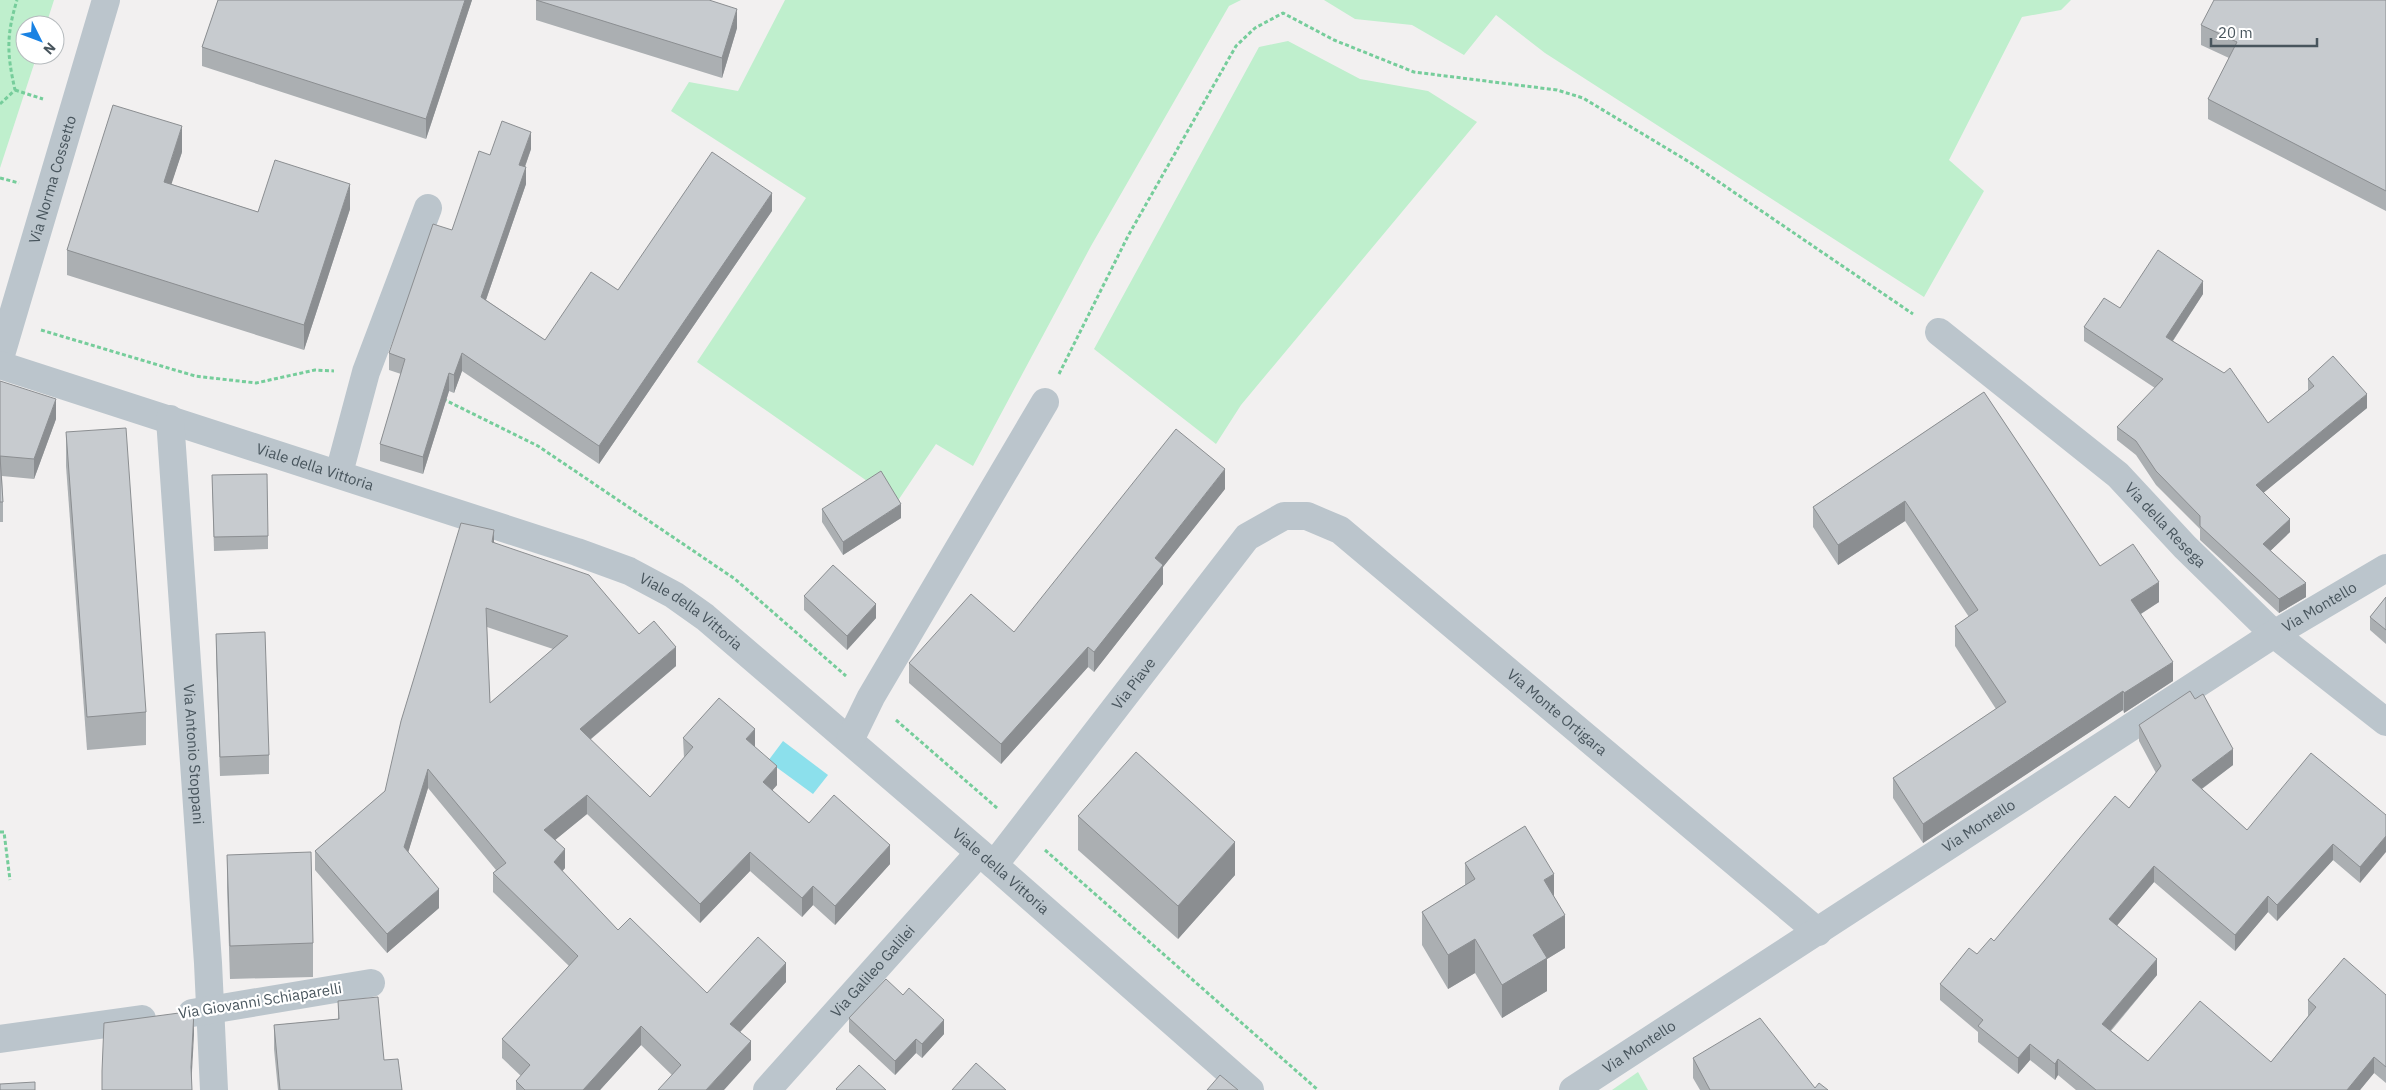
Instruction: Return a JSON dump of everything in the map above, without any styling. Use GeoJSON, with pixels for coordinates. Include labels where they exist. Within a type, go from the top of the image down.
{"type":"FeatureCollection","features":[{"type":"Feature","properties":{"kind":"street","name":"Via Norma Cossetto"},"geometry":{"type":"LineString","coordinates":[[0,358],[106,0]]}},
{"type":"Feature","properties":{"kind":"street"},"geometry":{"type":"LineString","coordinates":[[339,473],[366,372],[428,208]]}},
{"type":"Feature","properties":{"kind":"street","name":"Via della Resega"},"geometry":{"type":"LineString","coordinates":[[1939,332],[2118,475],[2186,547],[2274,634],[2386,722]]}},
{"type":"Feature","properties":{"kind":"street","name":"Viale della Vittoria"},"geometry":{"type":"LineString","coordinates":[[0,365],[339,473],[577,552],[629,571],[674,595],[705,617],[850,740],[1250,1090]]}},
{"type":"Feature","properties":{"kind":"street"},"geometry":{"type":"LineString","coordinates":[[850,740],[871,697],[1045,402]]}},
{"type":"Feature","properties":{"kind":"street","name":"Via Antonio Stoppani"},"geometry":{"type":"LineString","coordinates":[[170,419],[214,1090]]}},
{"type":"Feature","properties":{"kind":"street","name":"Via Piave"},"geometry":{"type":"LineString","coordinates":[[986,859],[1246,537],[1284,516]]}},
{"type":"Feature","properties":{"kind":"street","name":"Via Monte Ortigara"},"geometry":{"type":"LineString","coordinates":[[1284,516],[1307,516],[1340,530],[1818,932]]}},
{"type":"Feature","properties":{"kind":"street","name":"Via Montello"},"geometry":{"type":"LineString","coordinates":[[1573,1090],[2274,634],[2386,568]]}},
{"type":"Feature","properties":{"kind":"street","name":"Via Galileo Galilei"},"geometry":{"type":"LineString","coordinates":[[767,1090],[986,859]]}},
{"type":"Feature","properties":{"kind":"street","name":"Via Giovanni Schiaparelli"},"geometry":{"type":"LineString","coordinates":[[0,1039],[210,1010],[371,983]]}},
{"type":"Feature","properties":{"kind":"path"},"geometry":{"type":"LineString","coordinates":[[0,104],[15,90],[8,58],[9,25],[17,0]]}},
{"type":"Feature","properties":{"kind":"path"},"geometry":{"type":"LineString","coordinates":[[1045,402],[1128,236],[1236,46],[1255,28],[1283,13],[1334,40],[1414,72],[1556,90],[1583,98],[1691,163],[1939,332]]}},
{"type":"Feature","properties":{"kind":"path"},"geometry":{"type":"LineString","coordinates":[[0,832],[4,832],[10,880]]}},
{"type":"Feature","properties":{"kind":"green space"},"geometry":{"type":"Polygon","coordinates":[[[0,0],[54,0],[49,15],[15,15],[15,65],[34,65],[0,168],[0,0]]]}},
{"type":"Feature","properties":{"kind":"green space"},"geometry":{"type":"Polygon","coordinates":[[[785,0],[1241,0],[1229,6],[1091,246],[973,466],[936,444],[897,502],[697,362],[806,198],[671,111],[689,82],[738,91],[785,0]]]}},
{"type":"Feature","properties":{"kind":"green space"},"geometry":{"type":"Polygon","coordinates":[[[1324,0],[2071,0],[2061,10],[2022,17],[1949,160],[1984,191],[1924,297],[1545,53],[1496,15],[1464,55],[1412,25],[1355,19],[1324,0]]]}},
{"type":"Feature","properties":{"kind":"green space"},"geometry":{"type":"Polygon","coordinates":[[[1288,41],[1360,79],[1428,91],[1477,122],[1241,405],[1216,444],[1094,349],[1259,47],[1288,41]]]}},
{"type":"Feature","properties":{"kind":"green space"},"geometry":{"type":"Polygon","coordinates":[[[1638,1072],[1648,1090],[1612,1090],[1638,1072]]]}},
{"type":"Feature","properties":{"kind":"water"},"geometry":{"type":"Polygon","coordinates":[[[783,741],[828,775],[813,794],[768,761],[783,741]]]}},
{"type":"Feature","properties":{"kind":"building"},"geometry":{"type":"Polygon","coordinates":[[[218,0],[465,0],[426,119],[202,47],[218,0]]]}},
{"type":"Feature","properties":{"kind":"building"},"geometry":{"type":"Polygon","coordinates":[[[536,0],[709,0],[737,9],[722,58],[536,0]]]}},
{"type":"Feature","properties":{"kind":"building"},"geometry":{"type":"Polygon","coordinates":[[[2214,0],[2386,0],[2386,191],[2208,99],[2237,42],[2201,25],[2214,0]]]}},
{"type":"Feature","properties":{"kind":"building"},"geometry":{"type":"Polygon","coordinates":[[[113,105],[182,126],[164,182],[258,212],[275,160],[350,184],[304,325],[67,250],[113,105]]]}},
{"type":"Feature","properties":{"kind":"building"},"geometry":{"type":"Polygon","coordinates":[[[502,121],[531,132],[519,165],[526,167],[481,297],[545,340],[591,272],[618,290],[712,152],[772,193],[599,446],[462,353],[454,375],[449,373],[423,457],[380,444],[405,359],[389,353],[433,224],[452,230],[479,151],[490,155],[502,121]]]}},
{"type":"Feature","properties":{"kind":"building"},"geometry":{"type":"Polygon","coordinates":[[[2158,250],[2203,281],[2166,337],[2224,373],[2230,368],[2268,423],[2314,386],[2308,379],[2333,356],[2367,394],[2256,485],[2290,519],[2263,544],[2306,583],[2279,599],[2200,526],[2200,516],[2156,471],[2136,441],[2117,427],[2163,379],[2084,327],[2104,298],[2120,308],[2158,250]]]}},
{"type":"Feature","properties":{"kind":"building"},"geometry":{"type":"Polygon","coordinates":[[[0,381],[56,399],[34,459],[0,456],[0,381]]]}},
{"type":"Feature","properties":{"kind":"building"},"geometry":{"type":"Polygon","coordinates":[[[1984,392],[2100,566],[2133,544],[2159,582],[2131,600],[2173,662],[2124,693],[2123,691],[1923,824],[1893,778],[2006,702],[1955,626],[1978,610],[1905,501],[1838,545],[1813,507],[1984,392]]]}},
{"type":"Feature","properties":{"kind":"building"},"geometry":{"type":"Polygon","coordinates":[[[126,428],[146,712],[87,717],[66,432],[126,428]]]}},
{"type":"Feature","properties":{"kind":"building"},"geometry":{"type":"Polygon","coordinates":[[[1176,429],[1225,469],[1155,558],[1163,565],[1094,652],[1088,647],[1001,744],[909,663],[971,594],[1014,632],[1176,429]]]}},
{"type":"Feature","properties":{"kind":"building"},"geometry":{"type":"Polygon","coordinates":[[[0,456],[3,502],[0,502],[0,456]]]}},
{"type":"Feature","properties":{"kind":"building"},"geometry":{"type":"Polygon","coordinates":[[[881,471],[901,504],[843,542],[822,509],[881,471]]]}},
{"type":"Feature","properties":{"kind":"building"},"geometry":{"type":"Polygon","coordinates":[[[267,474],[268,536],[214,537],[212,475],[267,474]]]}},
{"type":"Feature","properties":{"kind":"building"},"geometry":{"type":"Polygon","coordinates":[[[461,523],[494,530],[492,542],[589,575],[639,634],[654,621],[676,647],[580,729],[650,797],[693,747],[683,738],[719,698],[755,729],[746,739],[777,766],[763,782],[809,823],[834,795],[890,845],[835,906],[813,886],[802,898],[750,852],[700,904],[587,795],[544,830],[565,849],[554,862],[618,930],[630,918],[707,993],[758,937],[786,963],[730,1024],[751,1041],[706,1090],[658,1090],[681,1065],[641,1026],[583,1090],[525,1090],[516,1081],[530,1065],[502,1039],[578,956],[493,873],[506,863],[428,769],[404,847],[439,889],[387,934],[315,851],[385,791],[401,721],[461,523]],[[486,608],[490,703],[568,636],[486,608]]]}},
{"type":"Feature","properties":{"kind":"building"},"geometry":{"type":"Polygon","coordinates":[[[833,565],[876,604],[847,636],[804,596],[833,565]]]}},
{"type":"Feature","properties":{"kind":"building"},"geometry":{"type":"Polygon","coordinates":[[[2386,597],[2386,630],[2370,617],[2386,597]]]}},
{"type":"Feature","properties":{"kind":"building"},"geometry":{"type":"Polygon","coordinates":[[[265,632],[269,755],[220,757],[216,634],[265,632]]]}},
{"type":"Feature","properties":{"kind":"building"},"geometry":{"type":"Polygon","coordinates":[[[2190,691],[2195,699],[2203,694],[2233,749],[2192,780],[2247,830],[2311,753],[2386,815],[2386,836],[2360,867],[2333,844],[2277,905],[2268,896],[2235,935],[2154,866],[2109,919],[2157,959],[2102,1024],[2148,1061],[2200,1001],[2271,1062],[2316,1007],[2308,1000],[2344,958],[2386,995],[2386,1067],[2374,1057],[2347,1090],[2096,1090],[2058,1059],[2055,1064],[2030,1044],[2018,1058],[1978,1026],[1983,1020],[1940,984],[1969,948],[1977,954],[1991,938],[1994,941],[2115,796],[2129,808],[2161,766],[2139,725],[2190,691]]]}},
{"type":"Feature","properties":{"kind":"building"},"geometry":{"type":"Polygon","coordinates":[[[1136,752],[1235,842],[1178,906],[1078,816],[1136,752]]]}},
{"type":"Feature","properties":{"kind":"building"},"geometry":{"type":"Polygon","coordinates":[[[1525,826],[1554,874],[1544,880],[1565,915],[1533,935],[1547,958],[1502,985],[1475,939],[1448,955],[1422,912],[1475,879],[1465,863],[1525,826]]]}},
{"type":"Feature","properties":{"kind":"building"},"geometry":{"type":"Polygon","coordinates":[[[311,852],[313,943],[230,946],[227,855],[311,852]]]}},
{"type":"Feature","properties":{"kind":"building"},"geometry":{"type":"Polygon","coordinates":[[[886,979],[903,995],[909,988],[944,1020],[922,1044],[916,1039],[895,1061],[849,1018],[886,979]]]}},
{"type":"Feature","properties":{"kind":"building"},"geometry":{"type":"Polygon","coordinates":[[[378,997],[384,1060],[398,1059],[402,1090],[280,1090],[274,1025],[339,1019],[338,1001],[378,997]]]}},
{"type":"Feature","properties":{"kind":"building"},"geometry":{"type":"Polygon","coordinates":[[[194,1011],[191,1067],[192,1090],[102,1090],[104,1023],[194,1011]]]}},
{"type":"Feature","properties":{"kind":"building"},"geometry":{"type":"Polygon","coordinates":[[[1760,1018],[1815,1088],[1819,1083],[1828,1090],[1710,1090],[1693,1058],[1760,1018]]]}},
{"type":"Feature","properties":{"kind":"building"},"geometry":{"type":"Polygon","coordinates":[[[976,1063],[1006,1090],[952,1090],[976,1063]]]}},
{"type":"Feature","properties":{"kind":"building"},"geometry":{"type":"Polygon","coordinates":[[[859,1065],[886,1090],[837,1090],[859,1065]]]}},
{"type":"Feature","properties":{"kind":"building"},"geometry":{"type":"Polygon","coordinates":[[[1220,1075],[1238,1090],[1207,1090],[1220,1075]]]}},
{"type":"Feature","properties":{"kind":"building"},"geometry":{"type":"Polygon","coordinates":[[[35,1082],[35,1090],[0,1090],[0,1084],[35,1082]]]}}]}
